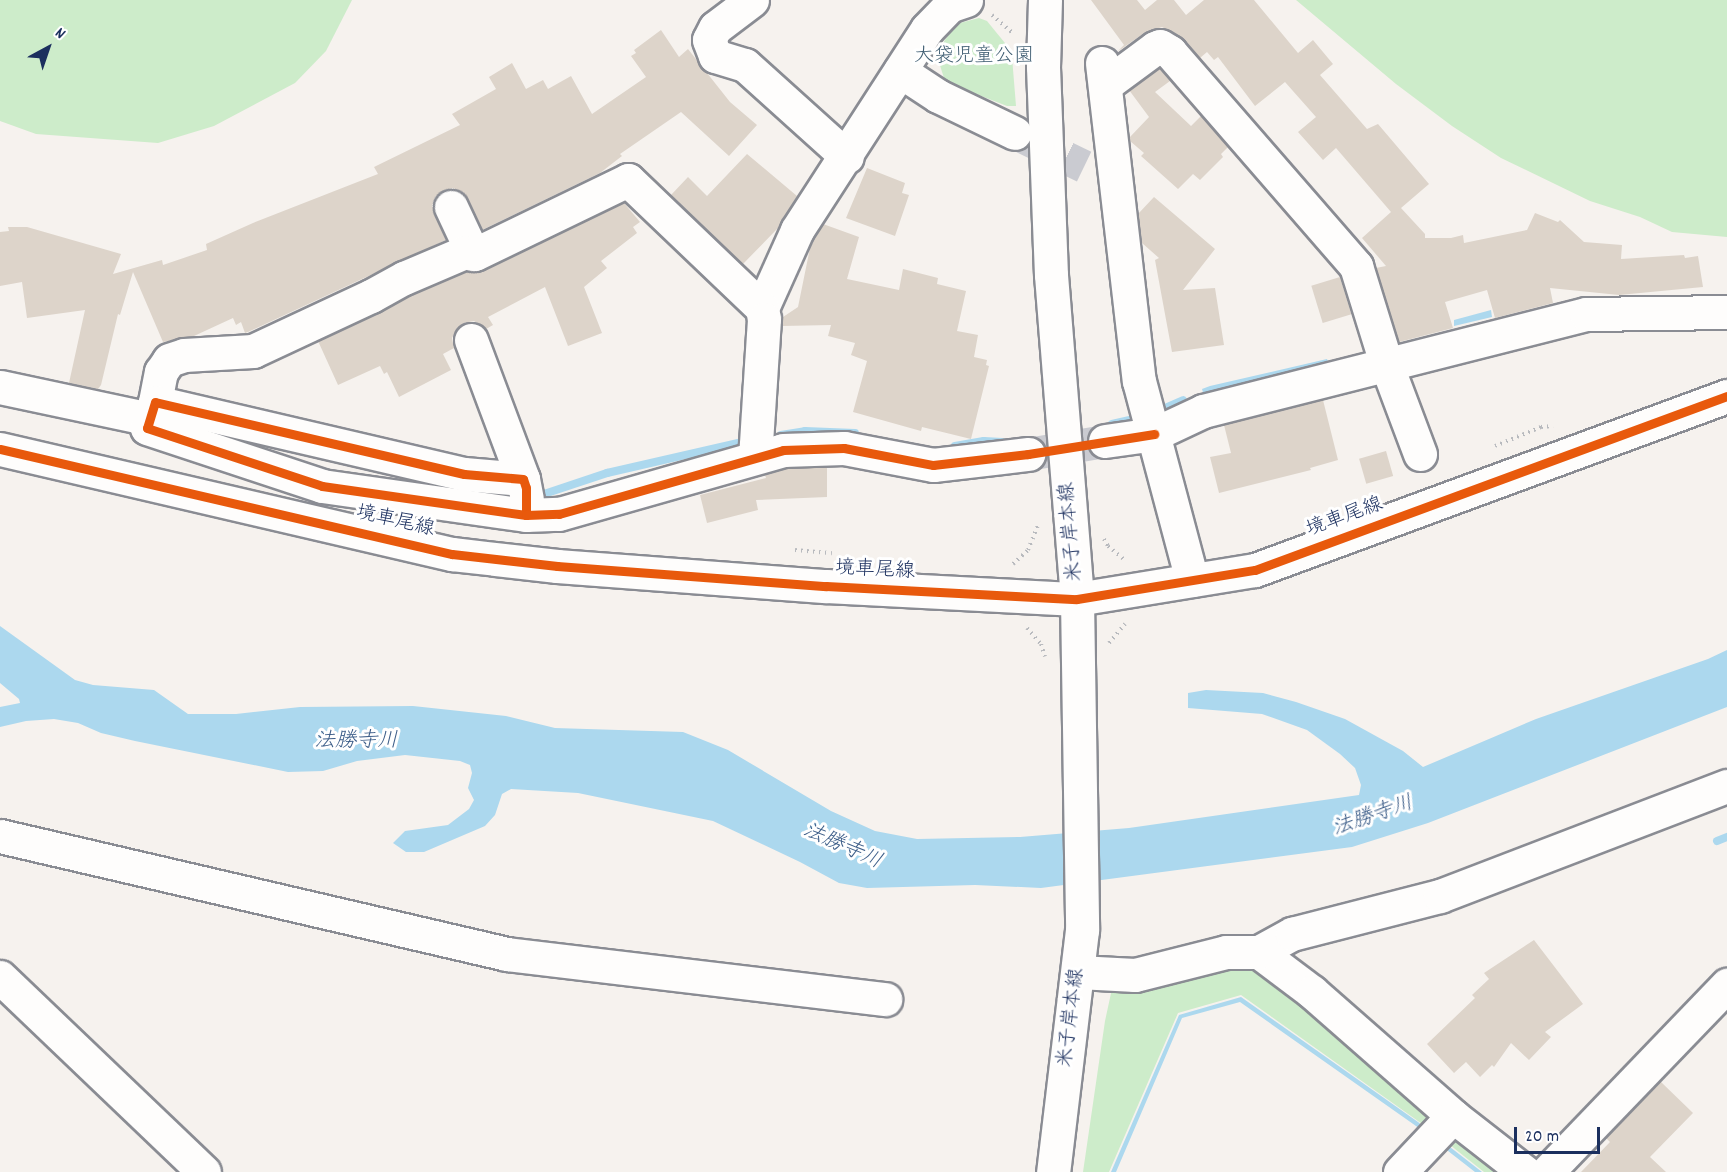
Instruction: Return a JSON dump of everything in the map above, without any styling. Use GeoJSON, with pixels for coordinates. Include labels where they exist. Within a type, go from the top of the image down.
{"type":"FeatureCollection","features":[{"type":"Feature","properties":{"kind":"street"},"geometry":{"type":"LineString","coordinates":[[752,0],[715,28],[709,40],[715,57],[745,65],[847,157]]}},
{"type":"Feature","properties":{"kind":"street"},"geometry":{"type":"LineString","coordinates":[[756,446],[764,319],[762,308],[797,230],[847,157],[927,29],[949,6],[966,0]]}},
{"type":"Feature","properties":{"kind":"street","name":"米子岸本線"},"geometry":{"type":"LineString","coordinates":[[1045,0],[1043,67],[1051,275],[1077,599],[1082,930],[1053,1172]]}},
{"type":"Feature","properties":{"kind":"street"},"geometry":{"type":"LineString","coordinates":[[1192,580],[1139,381],[1103,73],[1160,46],[1170,52],[1356,266],[1387,366],[1420,454]]}},
{"type":"Feature","properties":{"kind":"street"},"geometry":{"type":"LineString","coordinates":[[900,71],[938,96],[1015,133]]}},
{"type":"Feature","properties":{"kind":"street"},"geometry":{"type":"LineString","coordinates":[[1084,166],[1114,180]]}},
{"type":"Feature","properties":{"kind":"street"},"geometry":{"type":"LineString","coordinates":[[526,496],[322,486],[147,428],[161,372],[169,360],[184,356],[254,351],[404,278],[465,252],[473,254],[628,180],[762,308]]}},
{"type":"Feature","properties":{"kind":"street"},"geometry":{"type":"LineString","coordinates":[[451,207],[473,254]]}},
{"type":"Feature","properties":{"kind":"street"},"geometry":{"type":"LineString","coordinates":[[1105,441],[1154,434],[1203,411],[1586,314],[1727,312]]}},
{"type":"Feature","properties":{"kind":"street"},"geometry":{"type":"LineString","coordinates":[[471,340],[526,496]]}},
{"type":"Feature","properties":{"kind":"street"},"geometry":{"type":"LineString","coordinates":[[0,387],[153,411],[464,474],[526,496],[559,514],[756,446],[783,450],[844,448],[933,465],[1028,454]]}},
{"type":"Feature","properties":{"kind":"street","name":"境車尾線"},"geometry":{"type":"LineString","coordinates":[[0,449],[452,554],[557,566],[826,586],[1077,599],[1255,570],[1727,396]]}},
{"type":"Feature","properties":{"kind":"street"},"geometry":{"type":"LineString","coordinates":[[317,523],[322,486]]}},
{"type":"Feature","properties":{"kind":"street"},"geometry":{"type":"LineString","coordinates":[[1078,972],[1135,975],[1226,952],[1259,952],[1292,934],[1440,896],[1727,786]]}},
{"type":"Feature","properties":{"kind":"street"},"geometry":{"type":"LineString","coordinates":[[0,836],[507,954],[885,999]]}},
{"type":"Feature","properties":{"kind":"street"},"geometry":{"type":"LineString","coordinates":[[1259,952],[1312,992],[1441,1129],[1525,1172]]}},
{"type":"Feature","properties":{"kind":"street"},"geometry":{"type":"LineString","coordinates":[[0,977],[188,1167]]}},
{"type":"Feature","properties":{"kind":"street"},"geometry":{"type":"LineString","coordinates":[[1546,1172],[1727,985]]}},
{"type":"Feature","properties":{"kind":"street"},"geometry":{"type":"LineString","coordinates":[[1400,1172],[1441,1129]]}},
{"type":"Feature","properties":{"kind":"path"},"geometry":{"type":"LineString","coordinates":[[1004,568],[1011,566],[1028,550],[1041,519]]}},
{"type":"Feature","properties":{"kind":"path"},"geometry":{"type":"LineString","coordinates":[[1101,533],[1108,546],[1134,564]]}},
{"type":"Feature","properties":{"kind":"green space"},"geometry":{"type":"Polygon","coordinates":[[[0,0],[352,0],[326,51],[295,83],[214,126],[158,143],[36,134],[0,121],[0,0]]]}},
{"type":"Feature","properties":{"kind":"green space"},"geometry":{"type":"Polygon","coordinates":[[[1296,0],[1727,0],[1727,237],[1672,232],[1640,217],[1590,201],[1501,158],[1452,126],[1396,84],[1296,0]]]}},
{"type":"Feature","properties":{"kind":"green space","name":"大袋児童公園"},"geometry":{"type":"Polygon","coordinates":[[[979,18],[987,21],[1009,48],[1012,57],[1016,106],[1007,106],[953,85],[944,78],[936,53],[956,24],[979,18]]]}},
{"type":"Feature","properties":{"kind":"green space"},"geometry":{"type":"Polygon","coordinates":[[[1253,961],[1432,1109],[1432,1131],[1241,995],[1178,1013],[1109,1172],[1083,1172],[1105,1021],[1113,984],[1253,961]]]}},
{"type":"Feature","properties":{"kind":"green space"},"geometry":{"type":"Polygon","coordinates":[[[1461,1138],[1507,1172],[1484,1172],[1445,1141],[1461,1138]]]}},
{"type":"Feature","properties":{"kind":"water"},"geometry":{"type":"Polygon","coordinates":[[[1491,310],[1492,317],[1454,326],[1454,320],[1491,310]]]}},
{"type":"Feature","properties":{"kind":"water"},"geometry":{"type":"Polygon","coordinates":[[[1327,359],[1330,366],[1204,396],[1202,389],[1210,386],[1327,359]]]}},
{"type":"Feature","properties":{"kind":"water","name":"法勝寺川"},"geometry":{"type":"Polygon","coordinates":[[[0,626],[75,680],[93,685],[154,690],[188,714],[236,714],[300,707],[413,706],[506,716],[555,728],[683,732],[728,750],[831,811],[875,831],[917,839],[1020,837],[1129,828],[1359,795],[1361,785],[1355,768],[1307,730],[1262,714],[1188,708],[1188,693],[1206,690],[1263,693],[1345,719],[1403,751],[1423,767],[1536,719],[1708,659],[1727,650],[1727,707],[1428,823],[1352,847],[1041,888],[975,885],[867,888],[839,883],[713,821],[578,793],[511,789],[502,794],[495,815],[485,826],[424,852],[406,852],[393,843],[405,831],[448,825],[469,809],[474,800],[468,788],[472,773],[470,765],[460,761],[405,755],[357,761],[323,771],[288,772],[135,741],[101,733],[78,723],[54,719],[26,721],[0,727],[0,707],[20,703],[19,699],[0,683],[0,626]]]}},
{"type":"Feature","properties":{"kind":"water"},"geometry":{"type":"Polygon","coordinates":[[[1241,997],[1418,1122],[1482,1172],[1475,1172],[1416,1126],[1240,1002],[1182,1018],[1116,1172],[1111,1172],[1179,1015],[1241,997]]]}},
{"type":"Feature","properties":{"kind":"building"},"geometry":{"type":"Polygon","coordinates":[[[1091,0],[1137,0],[1145,10],[1157,0],[1174,0],[1186,15],[1204,0],[1254,0],[1298,53],[1313,40],[1333,64],[1320,75],[1367,129],[1378,124],[1429,184],[1401,208],[1425,234],[1425,238],[1451,238],[1463,235],[1464,243],[1527,230],[1535,213],[1558,222],[1560,220],[1584,242],[1622,245],[1621,259],[1698,256],[1703,287],[1619,295],[1550,288],[1553,303],[1495,318],[1487,290],[1445,302],[1453,328],[1399,342],[1376,268],[1386,266],[1362,238],[1391,212],[1336,148],[1323,160],[1298,132],[1316,117],[1285,82],[1255,106],[1218,57],[1214,60],[1207,52],[1200,58],[1180,36],[1162,27],[1144,33],[1117,52],[1124,45],[1091,0]]]}},
{"type":"Feature","properties":{"kind":"building"},"geometry":{"type":"Polygon","coordinates":[[[661,30],[679,57],[688,49],[730,102],[757,125],[729,156],[681,112],[620,154],[622,156],[600,173],[482,230],[462,192],[453,188],[444,190],[435,197],[432,206],[446,240],[245,333],[241,322],[236,325],[233,318],[194,336],[163,342],[133,272],[120,315],[118,314],[101,385],[98,389],[69,383],[85,310],[27,318],[22,282],[0,286],[0,232],[9,231],[8,227],[27,227],[121,254],[113,274],[162,260],[163,265],[207,250],[206,244],[253,223],[378,174],[374,167],[460,125],[452,114],[496,89],[489,77],[512,63],[526,89],[543,80],[548,89],[571,76],[592,114],[646,77],[631,56],[636,53],[634,50],[661,30]]]}},
{"type":"Feature","properties":{"kind":"building"},"geometry":{"type":"Polygon","coordinates":[[[1159,68],[1170,81],[1155,92],[1191,126],[1201,116],[1228,147],[1221,154],[1223,157],[1200,180],[1193,174],[1178,189],[1141,156],[1144,153],[1130,141],[1130,137],[1149,117],[1129,90],[1159,68]]]}},
{"type":"Feature","properties":{"kind":"building"},"geometry":{"type":"Polygon","coordinates":[[[747,154],[797,196],[778,228],[743,264],[671,195],[688,177],[707,196],[747,154]]]}},
{"type":"Feature","properties":{"kind":"building"},"geometry":{"type":"Polygon","coordinates":[[[867,168],[905,183],[902,193],[909,195],[895,236],[846,218],[867,168]]]}},
{"type":"Feature","properties":{"kind":"building"},"geometry":{"type":"Polygon","coordinates":[[[1154,197],[1215,249],[1183,290],[1215,288],[1224,345],[1172,352],[1155,260],[1159,258],[1142,243],[1138,214],[1154,197]]]}},
{"type":"Feature","properties":{"kind":"building"},"geometry":{"type":"Polygon","coordinates":[[[624,203],[640,222],[633,227],[637,233],[601,261],[607,268],[584,287],[602,333],[568,346],[545,287],[488,317],[493,325],[486,329],[474,321],[464,323],[457,328],[452,338],[454,348],[443,354],[451,370],[399,397],[387,372],[384,374],[380,366],[338,385],[318,341],[412,295],[467,272],[483,271],[624,203]]]}},
{"type":"Feature","properties":{"kind":"building"},"geometry":{"type":"Polygon","coordinates":[[[823,224],[859,237],[847,279],[899,290],[903,269],[938,278],[937,284],[966,291],[957,331],[978,335],[974,357],[987,360],[986,365],[989,366],[971,439],[922,427],[921,431],[853,412],[867,361],[851,355],[855,343],[828,336],[831,325],[782,326],[783,317],[798,307],[810,248],[823,224]]]}},
{"type":"Feature","properties":{"kind":"building"},"geometry":{"type":"Polygon","coordinates":[[[1340,277],[1351,314],[1323,323],[1311,286],[1340,277]]]}},
{"type":"Feature","properties":{"kind":"building"},"geometry":{"type":"Polygon","coordinates":[[[1323,400],[1338,460],[1310,468],[1311,470],[1219,493],[1210,457],[1231,453],[1224,425],[1323,400]]]}},
{"type":"Feature","properties":{"kind":"building"},"geometry":{"type":"Polygon","coordinates":[[[1386,451],[1393,476],[1366,484],[1359,459],[1386,451]]]}},
{"type":"Feature","properties":{"kind":"building"},"geometry":{"type":"Polygon","coordinates":[[[827,467],[827,497],[756,500],[758,510],[707,523],[700,495],[766,478],[765,475],[786,469],[827,467]]]}},
{"type":"Feature","properties":{"kind":"building"},"geometry":{"type":"Polygon","coordinates":[[[1534,940],[1583,1004],[1545,1032],[1551,1037],[1529,1060],[1511,1043],[1494,1067],[1492,1065],[1480,1077],[1466,1062],[1454,1073],[1427,1044],[1475,998],[1472,995],[1489,979],[1484,973],[1534,940]]]}},
{"type":"Feature","properties":{"kind":"building"},"geometry":{"type":"Polygon","coordinates":[[[1660,1081],[1693,1113],[1650,1157],[1666,1172],[1581,1172],[1610,1142],[1606,1138],[1660,1081]]]}},
{"type":"Feature","properties":{"kind":"waterway"},"geometry":{"type":"LineString","coordinates":[[1163,409],[1183,400]]}},
{"type":"Feature","properties":{"kind":"waterway"},"geometry":{"type":"LineString","coordinates":[[1112,424],[1129,420]]}},
{"type":"Feature","properties":{"kind":"waterway"},"geometry":{"type":"LineString","coordinates":[[781,435],[805,431],[855,433]]}},
{"type":"Feature","properties":{"kind":"waterway"},"geometry":{"type":"LineString","coordinates":[[534,494],[541,495],[607,473],[751,440]]}},
{"type":"Feature","properties":{"kind":"waterway"},"geometry":{"type":"LineString","coordinates":[[955,446],[984,441],[1002,442]]}},
{"type":"Feature","properties":{"kind":"waterway"},"geometry":{"type":"LineString","coordinates":[[1717,841],[1727,837]]}},
{"type":"Feature","properties":{"kind":"tunnel"},"geometry":{"type":"LineString","coordinates":[[1022,136],[1084,166]]}},
{"type":"Feature","properties":{"kind":"tunnel"},"geometry":{"type":"LineString","coordinates":[[1028,454],[1105,441]]}},
{"type":"Feature","properties":{"kind":"cycle path"},"geometry":{"type":"LineString","coordinates":[[0,449],[452,554],[557,566],[826,586],[1077,599],[1255,570],[1727,396]]}},
{"type":"Feature","properties":{"kind":"cycle path"},"geometry":{"type":"LineString","coordinates":[[526,515],[526,488],[523,479],[464,474],[155,402],[147,428],[322,486],[526,515],[559,514],[783,450],[844,448],[933,465],[1028,454],[1154,434]]}}]}
